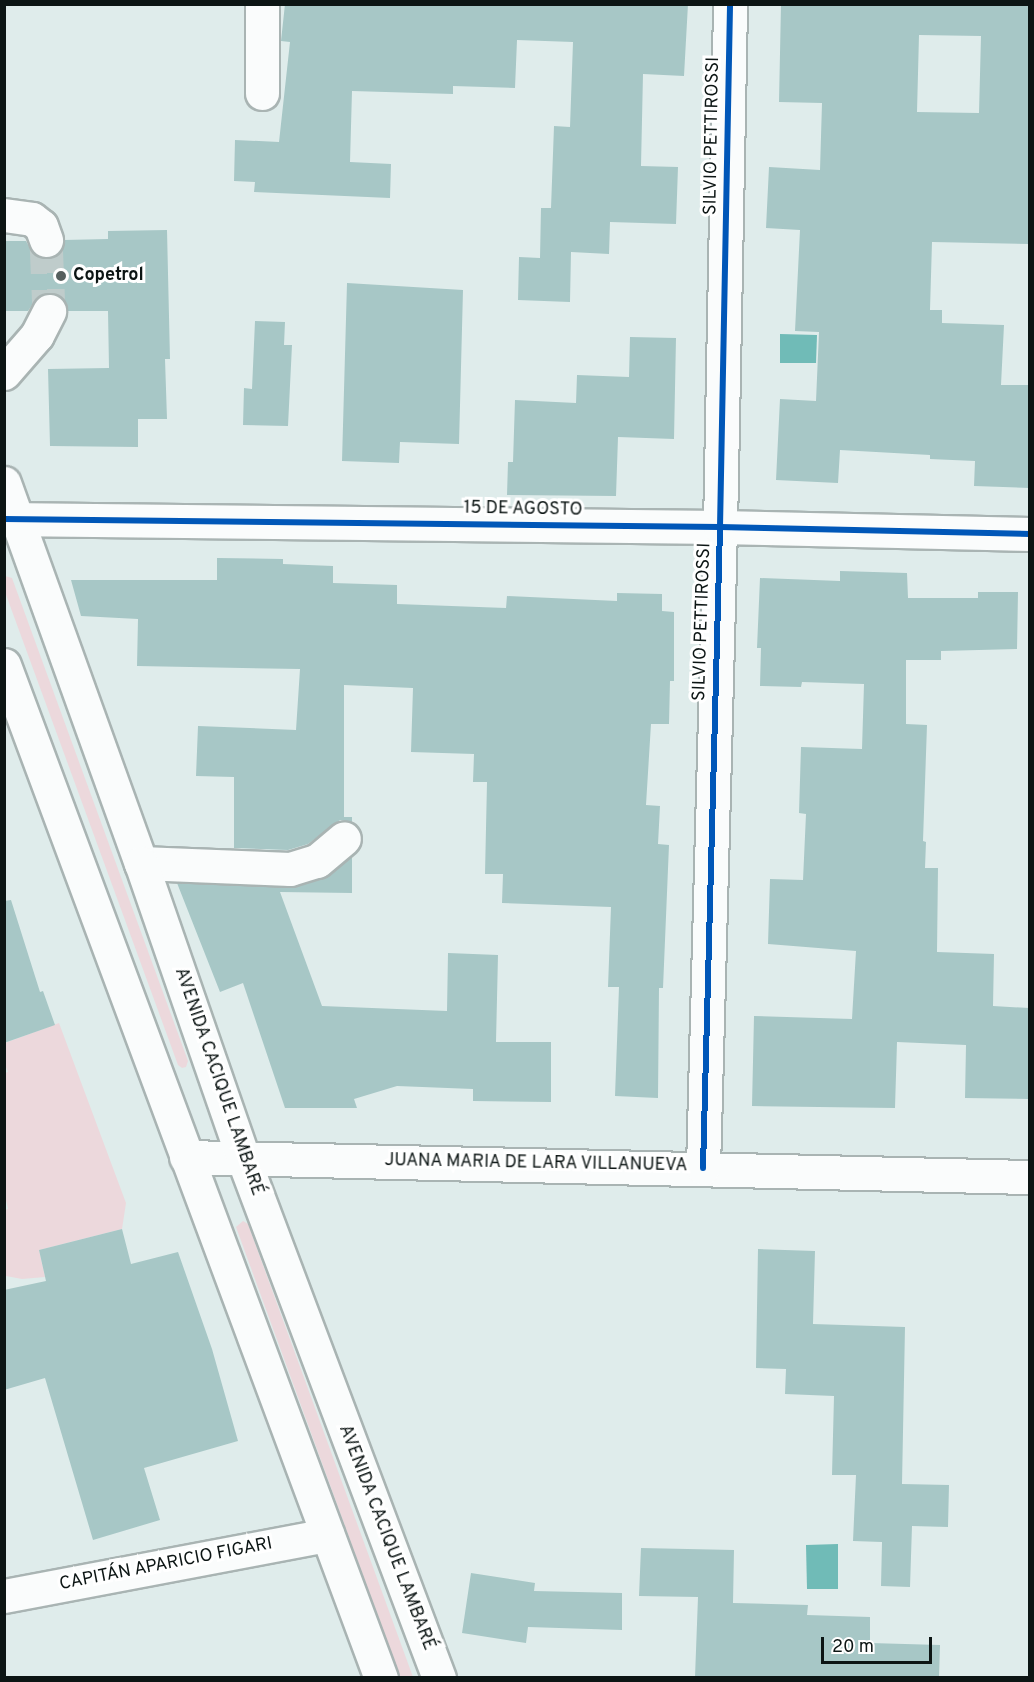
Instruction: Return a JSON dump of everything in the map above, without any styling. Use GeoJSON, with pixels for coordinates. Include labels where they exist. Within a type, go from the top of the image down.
{"type":"FeatureCollection","features":[{"type":"Feature","properties":{"kind":"street"},"geometry":{"type":"LineString","coordinates":[[262,4],[262,93]]}},
{"type":"Feature","properties":{"kind":"street","name":"SILVIO PETTIROSSI"},"geometry":{"type":"LineString","coordinates":[[703,1167],[720,527],[730,4]]}},
{"type":"Feature","properties":{"kind":"street"},"geometry":{"type":"LineString","coordinates":[[4,214],[32,219],[41,226],[46,240]]}},
{"type":"Feature","properties":{"kind":"street"},"geometry":{"type":"LineString","coordinates":[[4,373],[38,335],[49,312]]}},
{"type":"Feature","properties":{"kind":"street","name":"AVENIDA CACIQUE LAMBARÉ"},"geometry":{"type":"LineString","coordinates":[[4,483],[11,518],[141,863],[243,1158],[439,1677]]}},
{"type":"Feature","properties":{"kind":"street","name":"15 DE AGOSTO"},"geometry":{"type":"LineString","coordinates":[[11,518],[720,527],[1029,534]]}},
{"type":"Feature","properties":{"kind":"street"},"geometry":{"type":"LineString","coordinates":[[4,665],[381,1677]]}},
{"type":"Feature","properties":{"kind":"street"},"geometry":{"type":"LineString","coordinates":[[141,863],[290,869],[317,861],[344,838]]}},
{"type":"Feature","properties":{"kind":"street","name":"JUANA MARIA DE LARA VILLANUEVA"},"geometry":{"type":"LineString","coordinates":[[186,1157],[703,1167],[1029,1177]]}},
{"type":"Feature","properties":{"kind":"street","name":"CAPITÁN APARICIO FIGARI"},"geometry":{"type":"LineString","coordinates":[[4,1596],[327,1535]]}},
{"type":"Feature","properties":{"kind":"shaded area"},"geometry":{"type":"Polygon","coordinates":[[[5,576],[12,578],[188,1061],[186,1067],[182,1068],[178,1065],[5,592],[5,576]]]}},
{"type":"Feature","properties":{"kind":"shaded area"},"geometry":{"type":"Polygon","coordinates":[[[59,1023],[126,1203],[122,1229],[39,1250],[45,1277],[22,1279],[6,1276],[4,1269],[4,1210],[8,1209],[4,1192],[4,1073],[8,1072],[5,1065],[5,1043],[59,1023]]]}},
{"type":"Feature","properties":{"kind":"shaded area"},"geometry":{"type":"Polygon","coordinates":[[[243,1221],[248,1224],[413,1677],[400,1677],[236,1227],[243,1221]]]}},
{"type":"Feature","properties":{"kind":"water"},"geometry":{"type":"Polygon","coordinates":[[[780,334],[817,335],[816,363],[780,363],[780,334]]]}},
{"type":"Feature","properties":{"kind":"water"},"geometry":{"type":"Polygon","coordinates":[[[838,1544],[838,1589],[807,1589],[806,1545],[838,1544]]]}},
{"type":"Feature","properties":{"kind":"building"},"geometry":{"type":"Polygon","coordinates":[[[285,4],[688,4],[684,76],[643,74],[641,166],[678,167],[676,224],[610,222],[609,254],[571,252],[570,302],[518,300],[519,257],[540,258],[541,208],[551,208],[554,126],[570,127],[573,42],[517,40],[515,88],[453,86],[453,94],[352,91],[350,162],[391,164],[390,198],[254,192],[255,182],[234,181],[235,140],[279,142],[290,42],[281,41],[285,4]]]}},
{"type":"Feature","properties":{"kind":"building"},"geometry":{"type":"Polygon","coordinates":[[[781,4],[1029,4],[1029,244],[932,242],[930,310],[942,310],[942,323],[1004,325],[1001,385],[1029,385],[1029,488],[974,486],[975,461],[930,459],[930,455],[840,450],[838,483],[776,480],[780,399],[816,401],[819,332],[795,331],[800,230],[766,228],[769,167],[820,170],[822,103],[779,102],[781,4]],[[919,35],[917,112],[979,113],[981,36],[919,35]]]}},
{"type":"Feature","properties":{"kind":"building"},"geometry":{"type":"Polygon","coordinates":[[[167,230],[170,359],[165,359],[167,419],[138,419],[138,447],[50,446],[48,369],[109,368],[108,311],[68,311],[64,300],[48,292],[38,296],[28,311],[4,311],[4,241],[26,241],[33,254],[43,258],[53,257],[60,253],[64,240],[108,239],[108,231],[167,230]]]}},
{"type":"Feature","properties":{"kind":"building"},"geometry":{"type":"Polygon","coordinates":[[[347,283],[463,290],[459,444],[400,442],[399,463],[342,461],[347,283]]]}},
{"type":"Feature","properties":{"kind":"building"},"geometry":{"type":"Polygon","coordinates":[[[255,321],[285,322],[284,345],[292,345],[288,426],[243,425],[244,388],[252,389],[255,321]]]}},
{"type":"Feature","properties":{"kind":"building"},"geometry":{"type":"Polygon","coordinates":[[[630,337],[676,338],[674,439],[618,437],[616,496],[507,495],[508,462],[513,462],[515,400],[576,403],[577,375],[629,377],[630,337]]]}},
{"type":"Feature","properties":{"kind":"building"},"geometry":{"type":"Polygon","coordinates":[[[217,558],[283,559],[283,564],[333,566],[333,583],[397,585],[397,604],[506,608],[507,596],[617,601],[617,593],[662,594],[662,611],[674,612],[674,681],[670,681],[669,724],[651,724],[646,805],[660,806],[658,844],[669,845],[663,988],[659,988],[658,1098],[615,1096],[619,987],[608,987],[611,907],[502,903],[503,874],[485,874],[487,782],[473,782],[474,754],[411,752],[413,688],[344,685],[344,817],[352,817],[352,822],[340,820],[308,844],[288,850],[234,848],[234,777],[196,776],[198,726],[296,730],[300,669],[137,666],[138,619],[81,616],[71,580],[217,580],[217,558]]]}},
{"type":"Feature","properties":{"kind":"building"},"geometry":{"type":"Polygon","coordinates":[[[840,571],[907,573],[908,598],[978,598],[978,592],[1018,592],[1017,649],[941,651],[941,660],[906,660],[906,724],[927,725],[923,841],[926,842],[925,868],[938,868],[937,952],[994,954],[993,1006],[1029,1008],[1029,1099],[965,1098],[966,1045],[897,1042],[895,1108],[752,1106],[754,1016],[852,1019],[856,951],[768,944],[770,879],[803,880],[806,814],[799,813],[801,747],[862,749],[864,684],[802,682],[801,687],[760,686],[761,648],[757,648],[760,578],[840,581],[840,571]]]}},
{"type":"Feature","properties":{"kind":"building"},"geometry":{"type":"Polygon","coordinates":[[[352,856],[352,893],[280,892],[322,1006],[447,1011],[448,953],[498,955],[496,1042],[551,1042],[551,1102],[473,1101],[473,1089],[397,1086],[354,1099],[357,1108],[285,1108],[243,983],[220,992],[177,883],[295,887],[329,876],[352,856]]]}},
{"type":"Feature","properties":{"kind":"building"},"geometry":{"type":"Polygon","coordinates":[[[11,900],[40,992],[43,991],[55,1025],[4,1043],[4,901],[11,900]]]}},
{"type":"Feature","properties":{"kind":"building"},"geometry":{"type":"Polygon","coordinates":[[[122,1229],[131,1264],[178,1252],[212,1349],[238,1441],[144,1468],[160,1520],[93,1540],[45,1378],[4,1390],[4,1290],[46,1281],[39,1250],[122,1229]]]}},
{"type":"Feature","properties":{"kind":"building"},"geometry":{"type":"Polygon","coordinates":[[[758,1249],[815,1251],[813,1324],[905,1327],[902,1484],[949,1485],[948,1527],[912,1526],[910,1587],[881,1586],[882,1542],[853,1541],[856,1475],[832,1475],[834,1396],[785,1394],[786,1369],[756,1368],[758,1249]]]}},
{"type":"Feature","properties":{"kind":"building"},"geometry":{"type":"Polygon","coordinates":[[[641,1548],[734,1550],[733,1603],[808,1605],[807,1615],[870,1617],[870,1643],[940,1645],[939,1677],[695,1677],[698,1597],[639,1596],[641,1548]]]}},
{"type":"Feature","properties":{"kind":"building"},"geometry":{"type":"Polygon","coordinates":[[[471,1573],[535,1583],[534,1591],[622,1593],[622,1630],[528,1627],[526,1643],[462,1633],[471,1573]]]}},
{"type":"Feature","properties":{"kind":"tunnel"},"geometry":{"type":"LineString","coordinates":[[46,240],[49,311]]}},
{"type":"Feature","properties":{"kind":"cycle path"},"geometry":{"type":"LineString","coordinates":[[703,1168],[720,527],[730,4]]}},
{"type":"Feature","properties":{"kind":"cycle path"},"geometry":{"type":"LineString","coordinates":[[4,519],[720,527],[1030,534]]}},
{"type":"Feature","properties":{"kind":"place","name":"Copetrol"},"geometry":{"type":"Point","coordinates":[61,276]}}]}
